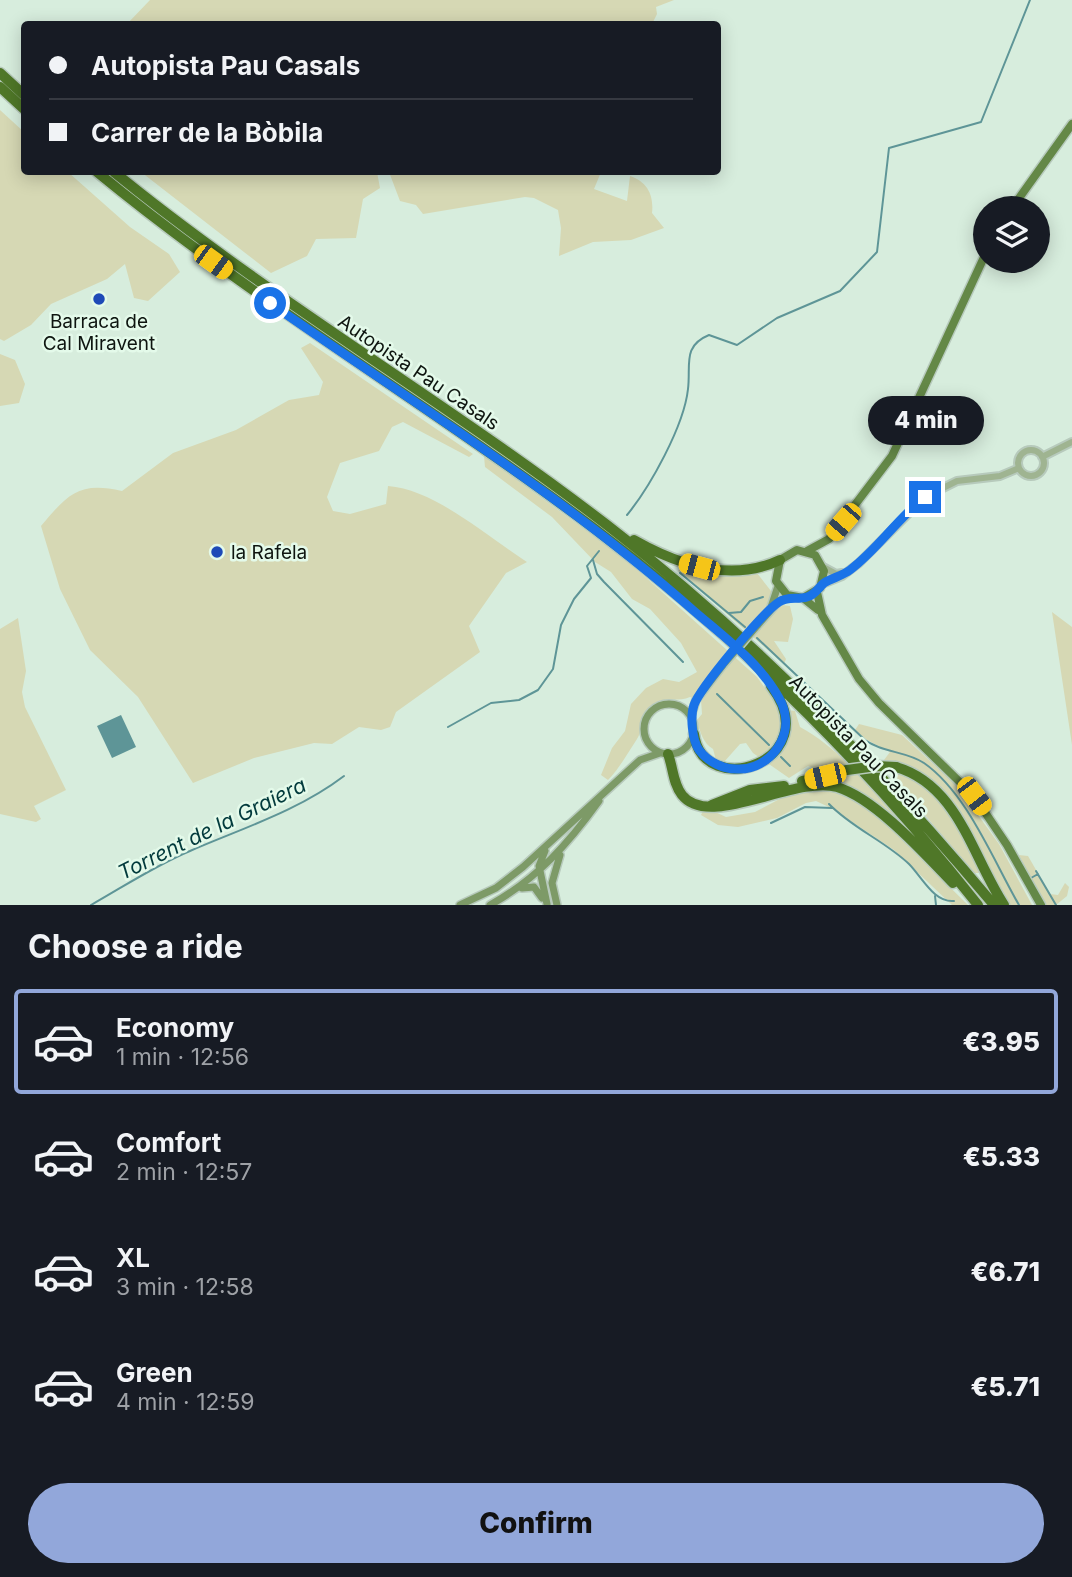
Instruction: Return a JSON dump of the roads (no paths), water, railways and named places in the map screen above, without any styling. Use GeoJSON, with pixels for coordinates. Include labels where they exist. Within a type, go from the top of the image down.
{"type":"FeatureCollection","features":[{"type":"Feature","properties":{"kind":"highway"},"geometry":{"type":"LineString","coordinates":[[0,73],[21,92]]}},
{"type":"Feature","properties":{"kind":"highway"},"geometry":{"type":"LineString","coordinates":[[0,87],[21,106]]}},
{"type":"Feature","properties":{"kind":"highway","name":"Autopista Pau Casals"},"geometry":{"type":"LineString","coordinates":[[101,175],[254,292],[596,530],[660,580],[759,668],[869,778],[977,905]]}},
{"type":"Feature","properties":{"kind":"highway","name":"Autopista Pau Casals"},"geometry":{"type":"LineString","coordinates":[[118,175],[251,277],[520,461],[618,534],[711,610],[810,702],[885,779],[994,905]]}},
{"type":"Feature","properties":{"kind":"highway"},"geometry":{"type":"LineString","coordinates":[[618,534],[664,556],[699,567],[749,569],[780,560]]}},
{"type":"Feature","properties":{"kind":"highway"},"geometry":{"type":"LineString","coordinates":[[694,734],[698,748],[722,767],[750,768],[773,754],[781,743],[786,723],[778,695],[759,668]]}},
{"type":"Feature","properties":{"kind":"highway"},"geometry":{"type":"LineString","coordinates":[[679,752],[676,766],[680,787],[691,800],[702,805],[712,805],[750,790],[781,786],[876,765],[896,767],[927,781],[945,798],[1004,905]]}},
{"type":"Feature","properties":{"kind":"highway"},"geometry":{"type":"LineString","coordinates":[[664,754],[678,789],[688,801],[702,808],[818,785],[847,792],[905,835],[977,905]]}},
{"type":"Feature","properties":{"kind":"main road"},"geometry":{"type":"LineString","coordinates":[[1021,196],[1072,124]]}},
{"type":"Feature","properties":{"kind":"main road"},"geometry":{"type":"LineString","coordinates":[[822,615],[819,588],[829,539],[902,439],[977,273]]}},
{"type":"Feature","properties":{"kind":"main road"},"geometry":{"type":"LineString","coordinates":[[791,597],[778,586],[775,576],[780,560],[792,551],[807,551],[829,539]]}},
{"type":"Feature","properties":{"kind":"main road"},"geometry":{"type":"LineString","coordinates":[[807,551],[822,564]]}},
{"type":"Feature","properties":{"kind":"main road"},"geometry":{"type":"LineString","coordinates":[[769,611],[778,586]]}},
{"type":"Feature","properties":{"kind":"main road"},"geometry":{"type":"LineString","coordinates":[[803,598],[819,588]]}},
{"type":"Feature","properties":{"kind":"main road"},"geometry":{"type":"LineString","coordinates":[[679,706],[702,690],[779,601],[791,597],[803,598],[814,605],[822,615],[867,690],[950,770],[985,811],[1041,905]]}},
{"type":"Feature","properties":{"kind":"main road"},"geometry":{"type":"LineString","coordinates":[[460,905],[507,880],[640,760],[679,752],[691,743],[694,734],[691,716],[702,690]]}},
{"type":"Feature","properties":{"kind":"main road"},"geometry":{"type":"LineString","coordinates":[[640,760],[647,717],[656,707],[667,704],[679,706],[691,716]]}},
{"type":"Feature","properties":{"kind":"main road"},"geometry":{"type":"LineString","coordinates":[[645,737],[664,754]]}},
{"type":"Feature","properties":{"kind":"main road"},"geometry":{"type":"LineString","coordinates":[[509,894],[540,871],[565,846],[606,792]]}},
{"type":"Feature","properties":{"kind":"main road"},"geometry":{"type":"LineString","coordinates":[[545,904],[539,860],[566,827]]}},
{"type":"Feature","properties":{"kind":"main road"},"geometry":{"type":"LineString","coordinates":[[557,905],[553,894],[554,871],[565,846]]}},
{"type":"Feature","properties":{"kind":"main road"},"geometry":{"type":"LineString","coordinates":[[489,905],[527,886],[540,892],[545,904]]}},
{"type":"Feature","properties":{"kind":"street"},"geometry":{"type":"LineString","coordinates":[[1042,457],[1072,442]]}},
{"type":"Feature","properties":{"kind":"street"},"geometry":{"type":"LineString","coordinates":[[1026,450],[1037,451],[1042,457],[1043,467],[1035,475],[1026,475],[1019,468],[1019,457],[1026,450]]}},
{"type":"Feature","properties":{"kind":"street"},"geometry":{"type":"LineString","coordinates":[[819,588],[851,570],[925,497],[957,481],[1000,476],[1019,468]]}},
{"type":"Feature","properties":{"kind":"street"},"geometry":{"type":"LineString","coordinates":[[822,564],[836,573],[851,570]]}},
{"type":"Feature","properties":{"kind":"water"},"geometry":{"type":"Polygon","coordinates":[[[121,715],[136,747],[112,758],[97,726],[121,715]]]}},
{"type":"Feature","properties":{"kind":"waterway","name":"Torrent de la Graiera"},"geometry":{"type":"LineString","coordinates":[[627,515],[646,489],[673,438],[685,404],[691,351],[695,345],[709,335],[737,345],[777,318],[840,291],[877,252],[889,148],[981,122],[1030,0]]}},
{"type":"Feature","properties":{"kind":"waterway","name":"Torrent de la Graiera"},"geometry":{"type":"LineString","coordinates":[[448,727],[491,703],[519,700],[538,690],[553,669],[561,625],[574,599],[591,578],[587,566],[599,551]]}},
{"type":"Feature","properties":{"kind":"waterway"},"geometry":{"type":"LineString","coordinates":[[593,560],[597,574],[604,582],[683,662]]}},
{"type":"Feature","properties":{"kind":"waterway"},"geometry":{"type":"LineString","coordinates":[[680,573],[745,627]]}},
{"type":"Feature","properties":{"kind":"waterway"},"geometry":{"type":"LineString","coordinates":[[729,613],[741,612],[750,601],[763,597]]}},
{"type":"Feature","properties":{"kind":"waterway"},"geometry":{"type":"LineString","coordinates":[[757,638],[865,740],[917,759],[939,776],[966,809],[1019,905]]}},
{"type":"Feature","properties":{"kind":"waterway"},"geometry":{"type":"LineString","coordinates":[[717,694],[769,745]]}},
{"type":"Feature","properties":{"kind":"waterway"},"geometry":{"type":"LineString","coordinates":[[781,757],[790,766]]}},
{"type":"Feature","properties":{"kind":"waterway","name":"Torrent de la Graiera"},"geometry":{"type":"LineString","coordinates":[[91,905],[152,869],[289,809],[344,776]]}},
{"type":"Feature","properties":{"kind":"waterway"},"geometry":{"type":"LineString","coordinates":[[829,804],[900,856],[934,894],[947,901],[954,901]]}},
{"type":"Feature","properties":{"kind":"waterway"},"geometry":{"type":"LineString","coordinates":[[771,823],[805,807],[832,808]]}},
{"type":"Feature","properties":{"kind":"waterway"},"geometry":{"type":"LineString","coordinates":[[1036,871],[1056,905]]}},
{"type":"Feature","properties":{"kind":"waterway"},"geometry":{"type":"LineString","coordinates":[[1031,878],[1038,874]]}},
{"type":"Feature","properties":{"kind":"waterway"},"geometry":{"type":"LineString","coordinates":[[935,896],[936,905]]}},
{"type":"Feature","properties":{"kind":"place","name":"Barraca de Cal Miravent"},"geometry":{"type":"Point","coordinates":[99,299]}},
{"type":"Feature","properties":{"kind":"place","name":"la Rafela"},"geometry":{"type":"Point","coordinates":[217,552]}}]}
